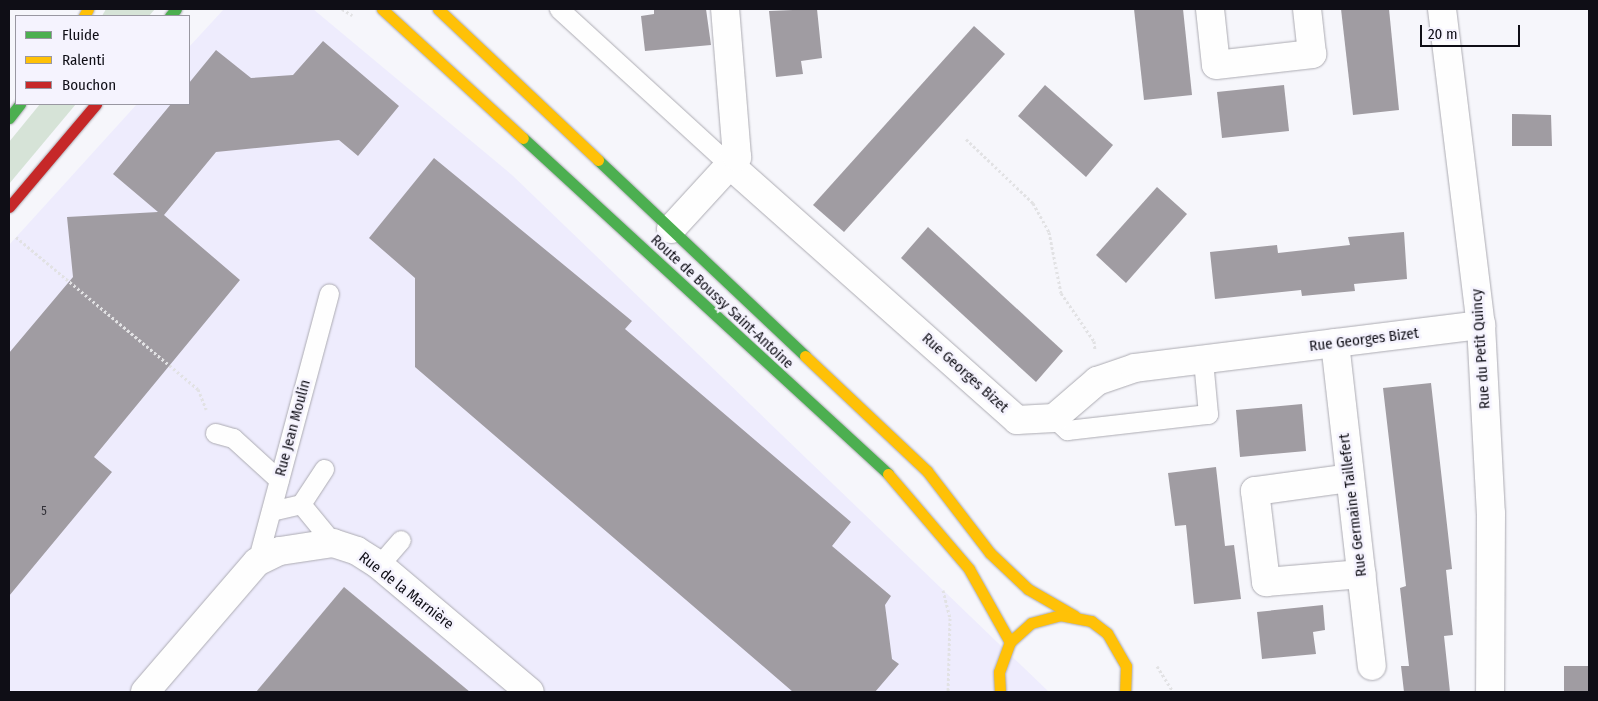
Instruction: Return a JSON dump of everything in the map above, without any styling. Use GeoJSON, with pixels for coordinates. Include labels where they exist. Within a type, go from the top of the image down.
{"type":"FeatureCollection","features":[{"type":"Feature","properties":{"kind":"main road","name":"Route de Boussy Saint-Antoine"},"geometry":{"type":"LineString","coordinates":[[382,9],[906,490],[969,570],[1010,642]]}},
{"type":"Feature","properties":{"kind":"main road","name":"Route de Boussy Saint-Antoine"},"geometry":{"type":"LineString","coordinates":[[438,9],[927,471],[990,553],[1028,589],[1107,633],[1119,648],[1140,692]]}},
{"type":"Feature","properties":{"kind":"main road"},"geometry":{"type":"LineString","coordinates":[[9,118],[19,105]]}},
{"type":"Feature","properties":{"kind":"main road"},"geometry":{"type":"LineString","coordinates":[[9,207],[95,105]]}},
{"type":"Feature","properties":{"kind":"main road"},"geometry":{"type":"LineString","coordinates":[[999,691],[1002,656],[1010,642],[1031,622],[1050,616],[1075,616]]}},
{"type":"Feature","properties":{"kind":"main road"},"geometry":{"type":"LineString","coordinates":[[1125,692],[1126,666]]}},
{"type":"Feature","properties":{"kind":"street"},"geometry":{"type":"LineString","coordinates":[[671,229],[737,157],[726,9]]}},
{"type":"Feature","properties":{"kind":"street"},"geometry":{"type":"LineString","coordinates":[[1210,9],[1216,65],[1312,54],[1307,9]]}},
{"type":"Feature","properties":{"kind":"street","name":"Rue du Petit Quincy"},"geometry":{"type":"LineString","coordinates":[[1442,9],[1481,325],[1491,513],[1490,692]]}},
{"type":"Feature","properties":{"kind":"street","name":"Rue Georges Bizet"},"geometry":{"type":"LineString","coordinates":[[730,165],[1017,420],[1054,418],[1096,381],[1135,368],[1481,325]]}},
{"type":"Feature","properties":{"kind":"street","name":"Rue Germaine Taillefert"},"geometry":{"type":"LineString","coordinates":[[1334,343],[1372,666]]}},
{"type":"Feature","properties":{"kind":"street"},"geometry":{"type":"LineString","coordinates":[[1350,478],[1256,491],[1266,582],[1362,574]]}},
{"type":"Feature","properties":{"kind":"street","name":"Rue de la Marnière"},"geometry":{"type":"LineString","coordinates":[[145,692],[257,562],[287,549],[333,543],[357,551],[379,565],[530,692]]}},
{"type":"Feature","properties":{"kind":"lane"},"geometry":{"type":"LineString","coordinates":[[559,9],[730,165]]}},
{"type":"Feature","properties":{"kind":"lane","name":"Rue Jean Moulin"},"geometry":{"type":"LineString","coordinates":[[257,562],[329,294]]}},
{"type":"Feature","properties":{"kind":"lane"},"geometry":{"type":"LineString","coordinates":[[1054,418],[1067,430],[1208,414],[1202,360]]}},
{"type":"Feature","properties":{"kind":"lane"},"geometry":{"type":"LineString","coordinates":[[215,433],[233,438],[279,480]]}},
{"type":"Feature","properties":{"kind":"lane"},"geometry":{"type":"LineString","coordinates":[[271,511],[301,504],[324,469]]}},
{"type":"Feature","properties":{"kind":"lane"},"geometry":{"type":"LineString","coordinates":[[301,504],[333,543]]}},
{"type":"Feature","properties":{"kind":"lane"},"geometry":{"type":"LineString","coordinates":[[379,565],[401,540]]}},
{"type":"Feature","properties":{"kind":"path"},"geometry":{"type":"LineString","coordinates":[[966,139],[1033,203],[1049,232],[1061,293],[1094,341],[1096,381]]}},
{"type":"Feature","properties":{"kind":"path"},"geometry":{"type":"LineString","coordinates":[[12,233],[198,389],[215,433]]}},
{"type":"Feature","properties":{"kind":"shaded area"},"geometry":{"type":"Polygon","coordinates":[[[106,9],[155,9],[150,15],[103,15],[106,9]]]}},
{"type":"Feature","properties":{"kind":"shaded area"},"geometry":{"type":"Polygon","coordinates":[[[224,9],[313,9],[512,175],[1049,692],[9,692],[9,245],[136,105],[190,105],[190,46],[224,9]]]}},
{"type":"Feature","properties":{"kind":"shaded area"},"geometry":{"type":"Polygon","coordinates":[[[39,105],[75,105],[9,184],[9,142],[39,105]]]}},
{"type":"Feature","properties":{"kind":"building"},"geometry":{"type":"Polygon","coordinates":[[[654,9],[706,9],[711,45],[645,51],[641,16],[654,14],[654,9]]]}},
{"type":"Feature","properties":{"kind":"building"},"geometry":{"type":"Polygon","coordinates":[[[817,9],[822,58],[801,61],[803,74],[776,77],[769,11],[817,9]]]}},
{"type":"Feature","properties":{"kind":"building"},"geometry":{"type":"Polygon","coordinates":[[[1134,9],[1183,9],[1192,95],[1144,100],[1134,9]]]}},
{"type":"Feature","properties":{"kind":"building"},"geometry":{"type":"Polygon","coordinates":[[[1341,9],[1389,9],[1399,110],[1353,115],[1341,9]]]}},
{"type":"Feature","properties":{"kind":"building"},"geometry":{"type":"Polygon","coordinates":[[[974,26],[1005,54],[844,232],[813,205],[974,26]]]}},
{"type":"Feature","properties":{"kind":"building"},"geometry":{"type":"Polygon","coordinates":[[[323,41],[399,106],[358,156],[339,140],[216,152],[164,215],[240,280],[94,457],[112,472],[9,596],[9,353],[73,277],[67,217],[158,212],[113,174],[170,105],[190,105],[190,82],[216,50],[251,78],[293,75],[323,41]]]}},
{"type":"Feature","properties":{"kind":"building"},"geometry":{"type":"Polygon","coordinates":[[[1045,85],[1113,145],[1086,177],[1018,116],[1045,85]]]}},
{"type":"Feature","properties":{"kind":"building"},"geometry":{"type":"Polygon","coordinates":[[[1284,85],[1289,131],[1222,138],[1217,92],[1284,85]]]}},
{"type":"Feature","properties":{"kind":"building"},"geometry":{"type":"Polygon","coordinates":[[[1512,114],[1551,115],[1552,146],[1512,146],[1512,114]]]}},
{"type":"Feature","properties":{"kind":"building"},"geometry":{"type":"Polygon","coordinates":[[[434,158],[632,321],[625,329],[851,522],[832,546],[891,596],[885,605],[892,659],[899,664],[875,692],[793,692],[415,367],[415,278],[369,238],[434,158]]]}},
{"type":"Feature","properties":{"kind":"building"},"geometry":{"type":"Polygon","coordinates":[[[1157,187],[1187,214],[1126,283],[1096,255],[1157,187]]]}},
{"type":"Feature","properties":{"kind":"building"},"geometry":{"type":"Polygon","coordinates":[[[928,227],[1063,351],[1036,382],[901,258],[928,227]]]}},
{"type":"Feature","properties":{"kind":"building"},"geometry":{"type":"Polygon","coordinates":[[[1404,232],[1407,279],[1354,284],[1355,291],[1302,296],[1301,290],[1215,299],[1210,252],[1277,245],[1278,253],[1350,245],[1348,237],[1404,232]]]}},
{"type":"Feature","properties":{"kind":"building"},"geometry":{"type":"Polygon","coordinates":[[[1431,383],[1452,569],[1446,570],[1453,635],[1444,636],[1450,692],[1404,692],[1401,666],[1409,666],[1400,588],[1406,586],[1383,388],[1431,383]]]}},
{"type":"Feature","properties":{"kind":"building"},"geometry":{"type":"Polygon","coordinates":[[[1302,404],[1306,451],[1240,457],[1236,410],[1302,404]]]}},
{"type":"Feature","properties":{"kind":"building"},"geometry":{"type":"Polygon","coordinates":[[[1216,467],[1225,546],[1234,545],[1241,599],[1194,604],[1186,525],[1175,526],[1168,473],[1216,467]]]}},
{"type":"Feature","properties":{"kind":"building"},"geometry":{"type":"Polygon","coordinates":[[[344,587],[470,692],[256,692],[344,587]]]}},
{"type":"Feature","properties":{"kind":"building"},"geometry":{"type":"Polygon","coordinates":[[[1323,605],[1325,630],[1313,632],[1316,654],[1262,659],[1257,612],[1323,605]]]}},
{"type":"Feature","properties":{"kind":"building"},"geometry":{"type":"Polygon","coordinates":[[[1564,666],[1589,666],[1589,692],[1564,692],[1564,666]]]}},
{"type":"Feature","properties":{"kind":"traffic: fast"},"geometry":{"type":"LineString","coordinates":[[171,15],[176,9]]}},
{"type":"Feature","properties":{"kind":"traffic: fast"},"geometry":{"type":"LineString","coordinates":[[9,118],[19,105]]}},
{"type":"Feature","properties":{"kind":"traffic: fast"},"geometry":{"type":"LineString","coordinates":[[523,138],[888,474]]}},
{"type":"Feature","properties":{"kind":"traffic: fast"},"geometry":{"type":"LineString","coordinates":[[598,160],[805,356]]}},
{"type":"Feature","properties":{"kind":"traffic: slow"},"geometry":{"type":"LineString","coordinates":[[85,15],[88,9]]}},
{"type":"Feature","properties":{"kind":"traffic: slow"},"geometry":{"type":"LineString","coordinates":[[382,9],[523,138]]}},
{"type":"Feature","properties":{"kind":"traffic: slow"},"geometry":{"type":"LineString","coordinates":[[438,9],[598,160]]}},
{"type":"Feature","properties":{"kind":"traffic: slow"},"geometry":{"type":"LineString","coordinates":[[805,356],[927,471],[990,553],[1028,589],[1075,616]]}},
{"type":"Feature","properties":{"kind":"traffic: slow"},"geometry":{"type":"LineString","coordinates":[[888,474],[969,569],[1010,642]]}},
{"type":"Feature","properties":{"kind":"traffic: slow"},"geometry":{"type":"LineString","coordinates":[[1000,692],[999,672],[1010,642],[1031,623],[1060,615],[1091,621],[1107,633],[1126,666],[1125,692]]}},
{"type":"Feature","properties":{"kind":"traffic: jam"},"geometry":{"type":"LineString","coordinates":[[9,207],[95,105]]}}]}
